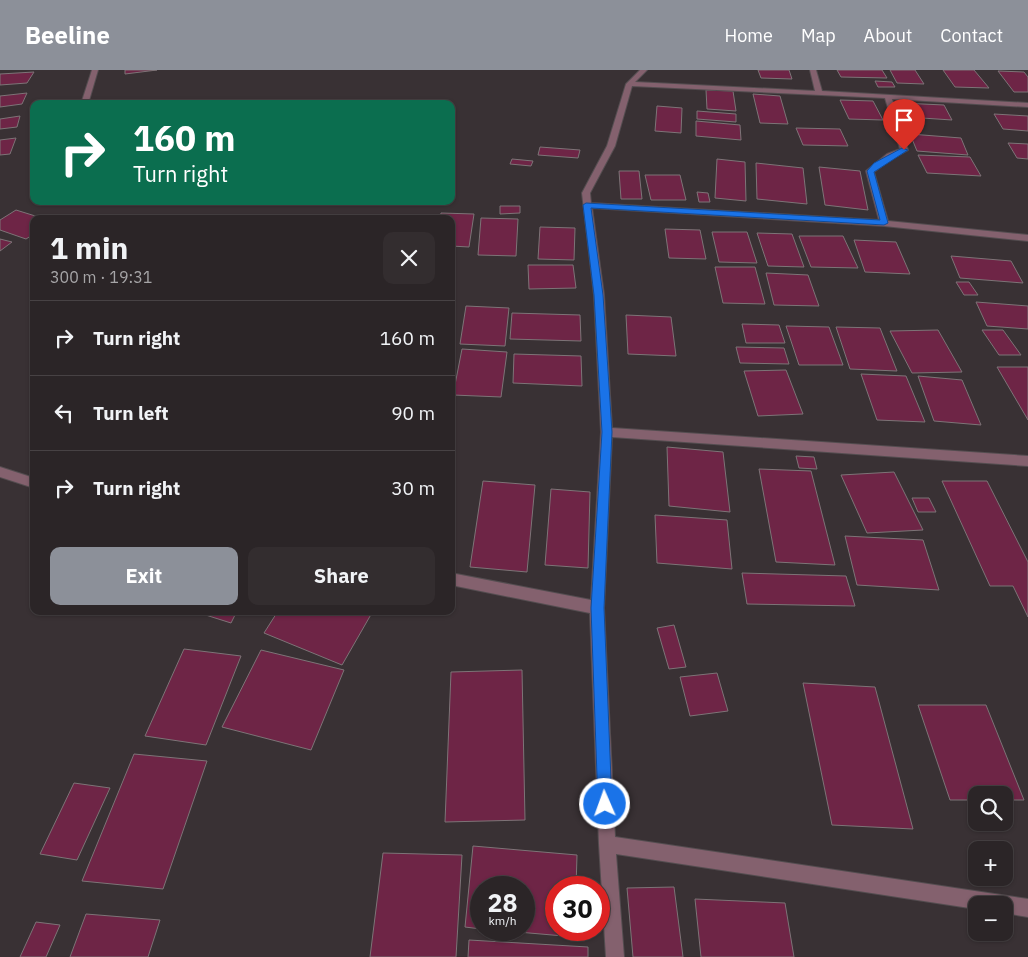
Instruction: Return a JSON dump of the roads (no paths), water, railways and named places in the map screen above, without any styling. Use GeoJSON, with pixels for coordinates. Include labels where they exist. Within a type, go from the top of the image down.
{"type":"FeatureCollection","features":[{"type":"Feature","properties":{"kind":"street"},"geometry":{"type":"LineString","coordinates":[[85,100],[95,70]]}},
{"type":"Feature","properties":{"kind":"street"},"geometry":{"type":"LineString","coordinates":[[615,957],[607,844],[597,608],[607,432],[599,295],[586,205],[586,193],[611,146],[629,84],[644,70]]}},
{"type":"Feature","properties":{"kind":"street"},"geometry":{"type":"LineString","coordinates":[[813,70],[819,92]]}},
{"type":"Feature","properties":{"kind":"street"},"geometry":{"type":"LineString","coordinates":[[629,84],[819,92],[1028,106]]}},
{"type":"Feature","properties":{"kind":"street"},"geometry":{"type":"LineString","coordinates":[[884,223],[870,171],[904,150],[888,96]]}},
{"type":"Feature","properties":{"kind":"street"},"geometry":{"type":"LineString","coordinates":[[586,205],[884,223],[1028,238]]}},
{"type":"Feature","properties":{"kind":"street"},"geometry":{"type":"LineString","coordinates":[[607,432],[1028,461]]}},
{"type":"Feature","properties":{"kind":"street"},"geometry":{"type":"LineString","coordinates":[[0,472],[30,482]]}},
{"type":"Feature","properties":{"kind":"street"},"geometry":{"type":"LineString","coordinates":[[455,580],[597,608]]}},
{"type":"Feature","properties":{"kind":"street"},"geometry":{"type":"LineString","coordinates":[[607,844],[1028,908]]}}]}
